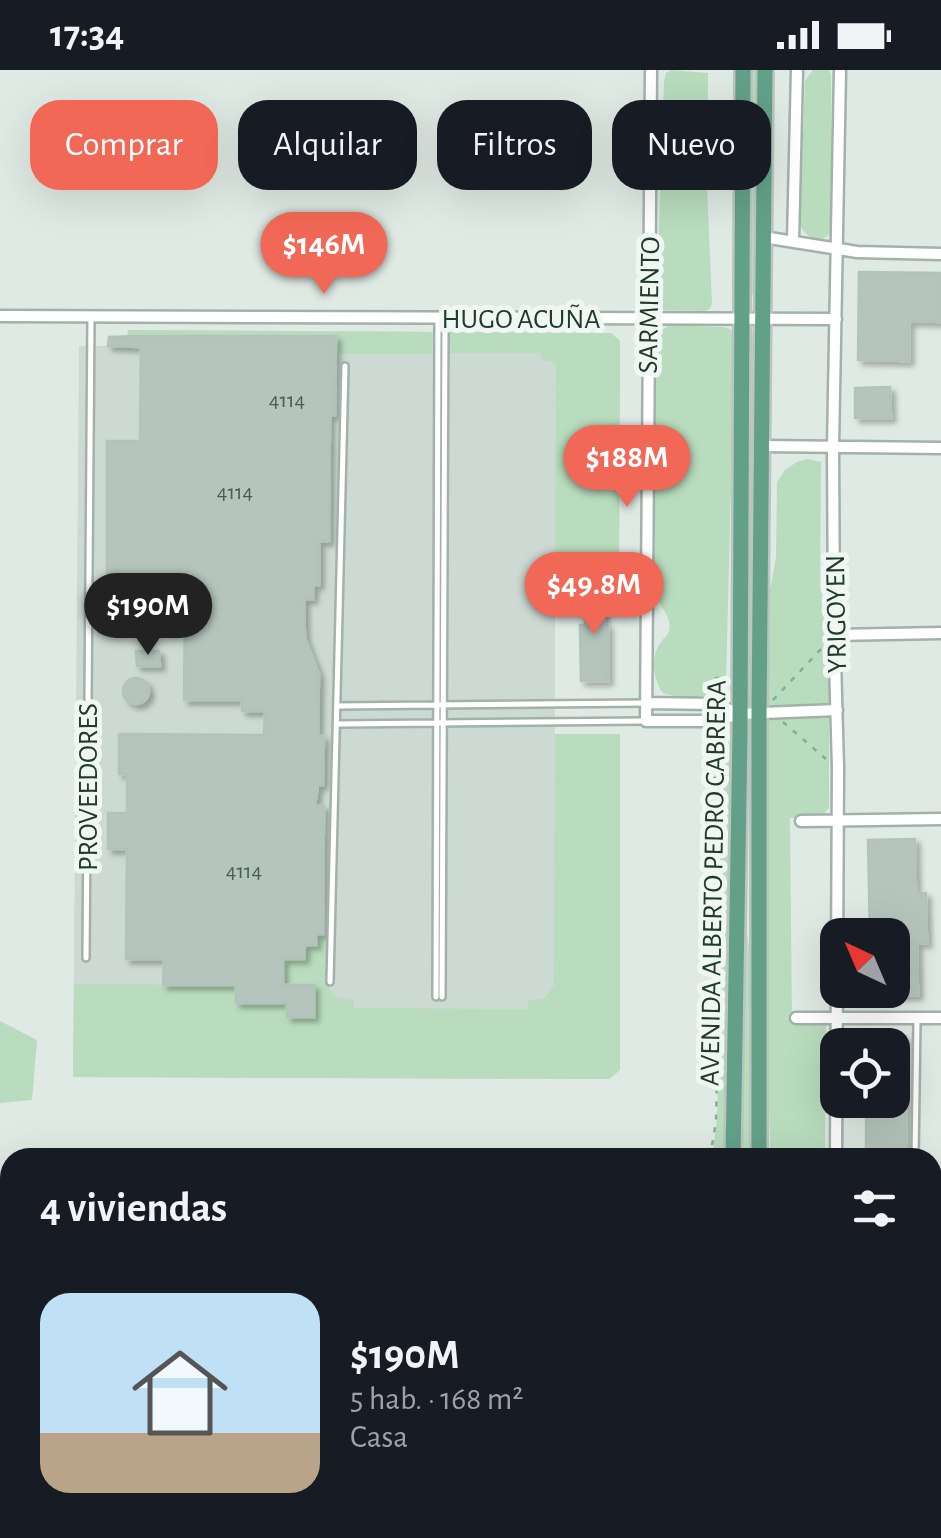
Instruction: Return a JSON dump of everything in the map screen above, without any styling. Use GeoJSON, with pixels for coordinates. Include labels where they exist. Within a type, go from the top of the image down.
{"type":"FeatureCollection","features":[{"type":"Feature","properties":{"kind":"main road","name":"AVENIDA ALBERTO PEDRO CABRERA"},"geometry":{"type":"LineString","coordinates":[[733,1148],[743,70]]}},
{"type":"Feature","properties":{"kind":"main road","name":"AVENIDA ALBERTO PEDRO CABRERA"},"geometry":{"type":"LineString","coordinates":[[759,1148],[766,714],[761,446],[765,70]]}},
{"type":"Feature","properties":{"kind":"street","name":"SARMIENTO"},"geometry":{"type":"LineString","coordinates":[[646,720],[651,70]]}},
{"type":"Feature","properties":{"kind":"street"},"geometry":{"type":"LineString","coordinates":[[793,241],[798,70]]}},
{"type":"Feature","properties":{"kind":"street","name":"YRIGOYEN"},"geometry":{"type":"LineString","coordinates":[[836,1148],[838,710],[833,447],[840,70]]}},
{"type":"Feature","properties":{"kind":"street"},"geometry":{"type":"LineString","coordinates":[[763,237],[857,252],[941,254]]}},
{"type":"Feature","properties":{"kind":"street","name":"HUGO ACUÑA"},"geometry":{"type":"LineString","coordinates":[[0,316],[836,319]]}},
{"type":"Feature","properties":{"kind":"street"},"geometry":{"type":"LineString","coordinates":[[761,446],[941,448]]}},
{"type":"Feature","properties":{"kind":"street"},"geometry":{"type":"LineString","coordinates":[[835,635],[941,633]]}},
{"type":"Feature","properties":{"kind":"street"},"geometry":{"type":"LineString","coordinates":[[646,703],[715,704],[740,714]]}},
{"type":"Feature","properties":{"kind":"street"},"geometry":{"type":"LineString","coordinates":[[646,720],[714,721],[740,714],[838,710]]}},
{"type":"Feature","properties":{"kind":"street"},"geometry":{"type":"LineString","coordinates":[[801,821],[941,819]]}},
{"type":"Feature","properties":{"kind":"street"},"geometry":{"type":"LineString","coordinates":[[796,1018],[941,1018]]}},
{"type":"Feature","properties":{"kind":"lane","name":"PROVEEDORES"},"geometry":{"type":"LineString","coordinates":[[86,958],[91,316]]}},
{"type":"Feature","properties":{"kind":"lane"},"geometry":{"type":"LineString","coordinates":[[439,997],[442,318]]}},
{"type":"Feature","properties":{"kind":"lane"},"geometry":{"type":"LineString","coordinates":[[330,982],[346,366]]}},
{"type":"Feature","properties":{"kind":"lane"},"geometry":{"type":"LineString","coordinates":[[337,706],[646,703]]}},
{"type":"Feature","properties":{"kind":"lane"},"geometry":{"type":"LineString","coordinates":[[336,724],[646,720]]}},
{"type":"Feature","properties":{"kind":"lane"},"geometry":{"type":"LineString","coordinates":[[914,1148],[917,1018]]}},
{"type":"Feature","properties":{"kind":"path"},"geometry":{"type":"LineString","coordinates":[[835,635],[773,700],[766,714],[838,768]]}},
{"type":"Feature","properties":{"kind":"path"},"geometry":{"type":"LineString","coordinates":[[715,704],[716,678],[740,678]]}},
{"type":"Feature","properties":{"kind":"path"},"geometry":{"type":"LineString","coordinates":[[712,1148],[718,1028],[714,721]]}},
{"type":"Feature","properties":{"kind":"shaded area"},"geometry":{"type":"Polygon","coordinates":[[[128,330],[611,333],[620,341],[619,584],[555,585],[555,734],[620,734],[620,1070],[609,1079],[73,1077],[79,346],[108,346],[109,337],[127,337],[128,330]]]}},
{"type":"Feature","properties":{"kind":"green space"},"geometry":{"type":"Polygon","coordinates":[[[748,70],[758,70],[758,100],[748,100],[748,70]]]}},
{"type":"Feature","properties":{"kind":"green space"},"geometry":{"type":"Polygon","coordinates":[[[813,70],[829,70],[831,76],[832,232],[818,239],[806,233],[800,224],[805,81],[813,70]]]}},
{"type":"Feature","properties":{"kind":"green space"},"geometry":{"type":"Polygon","coordinates":[[[666,73],[708,73],[708,100],[663,100],[666,73]]]}},
{"type":"Feature","properties":{"kind":"green space"},"geometry":{"type":"Polygon","coordinates":[[[660,190],[707,190],[710,309],[656,310],[660,190]]]}},
{"type":"Feature","properties":{"kind":"green space"},"geometry":{"type":"Polygon","coordinates":[[[747,190],[757,190],[756,295],[752,295],[752,249],[747,190]]]}},
{"type":"Feature","properties":{"kind":"green space"},"geometry":{"type":"Polygon","coordinates":[[[670,325],[723,327],[735,336],[726,680],[715,692],[699,697],[663,693],[654,670],[656,651],[670,626],[655,593],[655,342],[657,333],[670,325]]]}},
{"type":"Feature","properties":{"kind":"green space"},"geometry":{"type":"Polygon","coordinates":[[[128,330],[432,332],[432,354],[127,346],[128,330]]]}},
{"type":"Feature","properties":{"kind":"green space"},"geometry":{"type":"Polygon","coordinates":[[[449,332],[611,333],[620,341],[619,584],[555,585],[556,364],[542,361],[541,353],[449,353],[449,332]]]}},
{"type":"Feature","properties":{"kind":"green space"},"geometry":{"type":"Polygon","coordinates":[[[751,333],[757,407],[755,681],[746,681],[746,500],[751,333]]]}},
{"type":"Feature","properties":{"kind":"green space"},"geometry":{"type":"Polygon","coordinates":[[[808,459],[821,462],[820,588],[827,616],[829,808],[823,815],[790,818],[792,1024],[826,1025],[820,1028],[820,1118],[825,1118],[825,1148],[770,1148],[768,602],[776,557],[777,482],[785,470],[808,459]]]}},
{"type":"Feature","properties":{"kind":"green space"},"geometry":{"type":"Polygon","coordinates":[[[717,728],[727,737],[733,755],[728,1148],[713,1148],[719,1035],[717,728]]]}},
{"type":"Feature","properties":{"kind":"green space"},"geometry":{"type":"Polygon","coordinates":[[[749,729],[747,933],[753,980],[753,1148],[742,1148],[749,729]]]}},
{"type":"Feature","properties":{"kind":"green space"},"geometry":{"type":"Polygon","coordinates":[[[555,734],[620,734],[620,1070],[609,1079],[73,1077],[74,984],[236,985],[236,1003],[287,1003],[288,1017],[313,1017],[283,985],[283,959],[304,959],[305,945],[316,944],[316,934],[328,934],[329,989],[338,998],[353,1000],[354,1008],[528,1009],[528,1001],[545,998],[554,985],[555,734]]]}},
{"type":"Feature","properties":{"kind":"green space"},"geometry":{"type":"Polygon","coordinates":[[[0,1021],[37,1040],[32,1100],[0,1103],[0,1021]]]}},
{"type":"Feature","properties":{"kind":"building"},"geometry":{"type":"Polygon","coordinates":[[[859,272],[941,273],[941,322],[909,321],[909,361],[858,360],[859,272]]]}},
{"type":"Feature","properties":{"kind":"building"},"geometry":{"type":"Polygon","coordinates":[[[336,336],[335,415],[330,415],[329,541],[319,541],[319,585],[313,585],[313,599],[304,599],[305,638],[319,674],[318,736],[324,736],[323,785],[318,785],[315,806],[324,806],[323,934],[316,934],[316,945],[305,945],[304,959],[283,959],[283,985],[314,985],[314,1017],[287,1017],[287,1003],[236,1003],[236,985],[163,985],[164,959],[126,959],[127,849],[108,849],[108,813],[127,813],[127,774],[119,774],[119,734],[264,735],[265,711],[242,711],[242,700],[184,700],[185,598],[107,599],[107,441],[140,441],[141,347],[108,346],[109,337],[336,336]]]}},
{"type":"Feature","properties":{"kind":"building"},"geometry":{"type":"Polygon","coordinates":[[[890,387],[891,418],[855,418],[855,388],[890,387]]]}},
{"type":"Feature","properties":{"kind":"building"},"geometry":{"type":"Polygon","coordinates":[[[585,584],[604,584],[608,681],[581,681],[580,625],[585,625],[585,584]]]}},
{"type":"Feature","properties":{"kind":"building"},"geometry":{"type":"Polygon","coordinates":[[[136,651],[159,651],[160,666],[137,666],[136,651]]]}},
{"type":"Feature","properties":{"kind":"building"},"geometry":{"type":"Polygon","coordinates":[[[136,678],[145,682],[149,691],[145,700],[136,704],[127,700],[123,691],[127,682],[136,678]]]}},
{"type":"Feature","properties":{"kind":"building"},"geometry":{"type":"Polygon","coordinates":[[[915,839],[916,894],[926,893],[927,943],[917,943],[918,995],[910,995],[910,918],[870,918],[868,840],[915,839]]]}},
{"type":"Feature","properties":{"kind":"building"},"geometry":{"type":"Polygon","coordinates":[[[866,1118],[906,1118],[906,1148],[866,1148],[866,1118]]]}}]}
